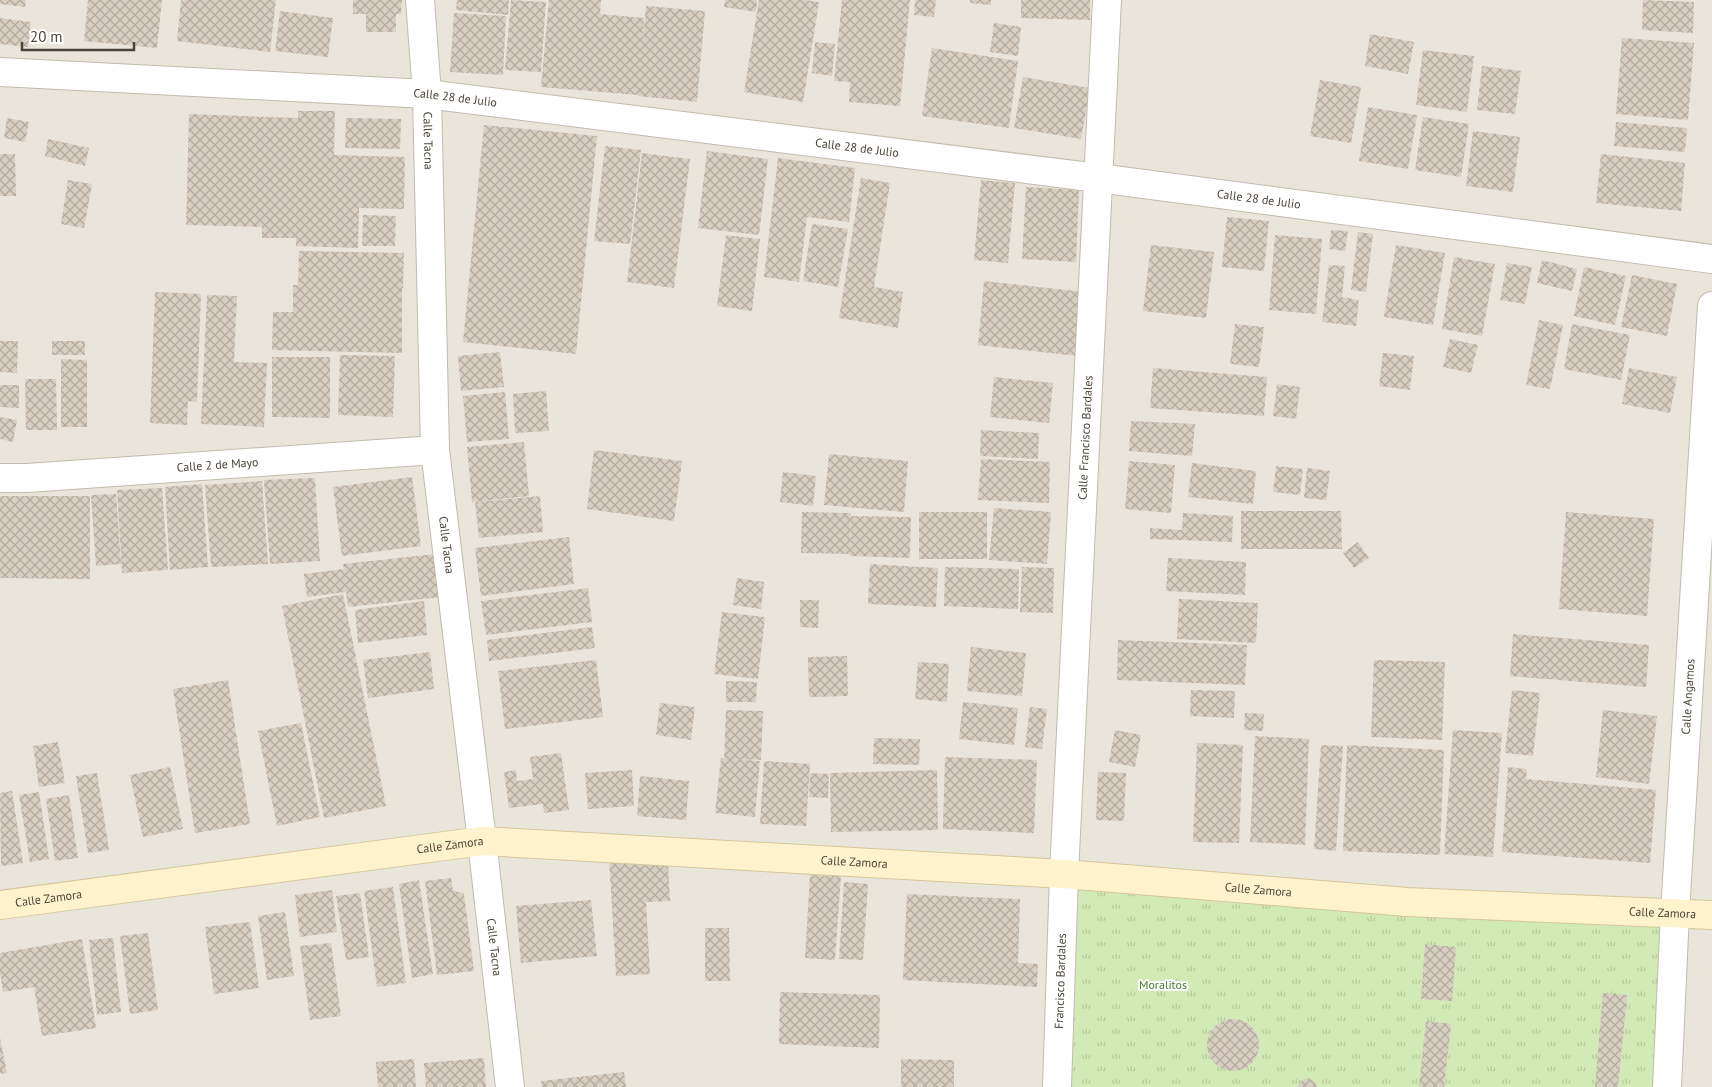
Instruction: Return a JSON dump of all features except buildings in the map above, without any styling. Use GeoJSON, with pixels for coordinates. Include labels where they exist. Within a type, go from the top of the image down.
{"type":"FeatureCollection","features":[{"type":"Feature","properties":{"kind":"street","name":"Calle Tacna"},"geometry":{"type":"LineString","coordinates":[[420,0],[427,94],[435,450],[510,1087]]}},
{"type":"Feature","properties":{"kind":"street","name":"Calle Francisco Bardales"},"geometry":{"type":"LineString","coordinates":[[1064,874],[1107,0]]}},
{"type":"Feature","properties":{"kind":"street","name":"Calle 28 de Julio"},"geometry":{"type":"LineString","coordinates":[[0,72],[427,94],[1098,178],[1712,259]]}},
{"type":"Feature","properties":{"kind":"street","name":"Calle Angamos"},"geometry":{"type":"LineString","coordinates":[[1667,1087],[1675,913],[1712,306]]}},
{"type":"Feature","properties":{"kind":"street","name":"Calle 2 de Mayo"},"geometry":{"type":"LineString","coordinates":[[0,478],[435,450]]}},
{"type":"Feature","properties":{"kind":"street","name":"Calle Zamora"},"geometry":{"type":"LineString","coordinates":[[0,906],[482,840],[1064,874],[1407,902],[1712,915]]}},
{"type":"Feature","properties":{"kind":"street","name":"Francisco Bardales"},"geometry":{"type":"LineString","coordinates":[[1057,1087],[1064,874]]}},
{"type":"Feature","properties":{"kind":"shaded area"},"geometry":{"type":"Polygon","coordinates":[[[0,0],[1712,0],[1712,1087],[0,1087],[0,0]]]}},
{"type":"Feature","properties":{"kind":"green space","name":"Moralitos"},"geometry":{"type":"Polygon","coordinates":[[[1064,874],[1675,913],[1667,1087],[1057,1087],[1064,874]]]}}]}
